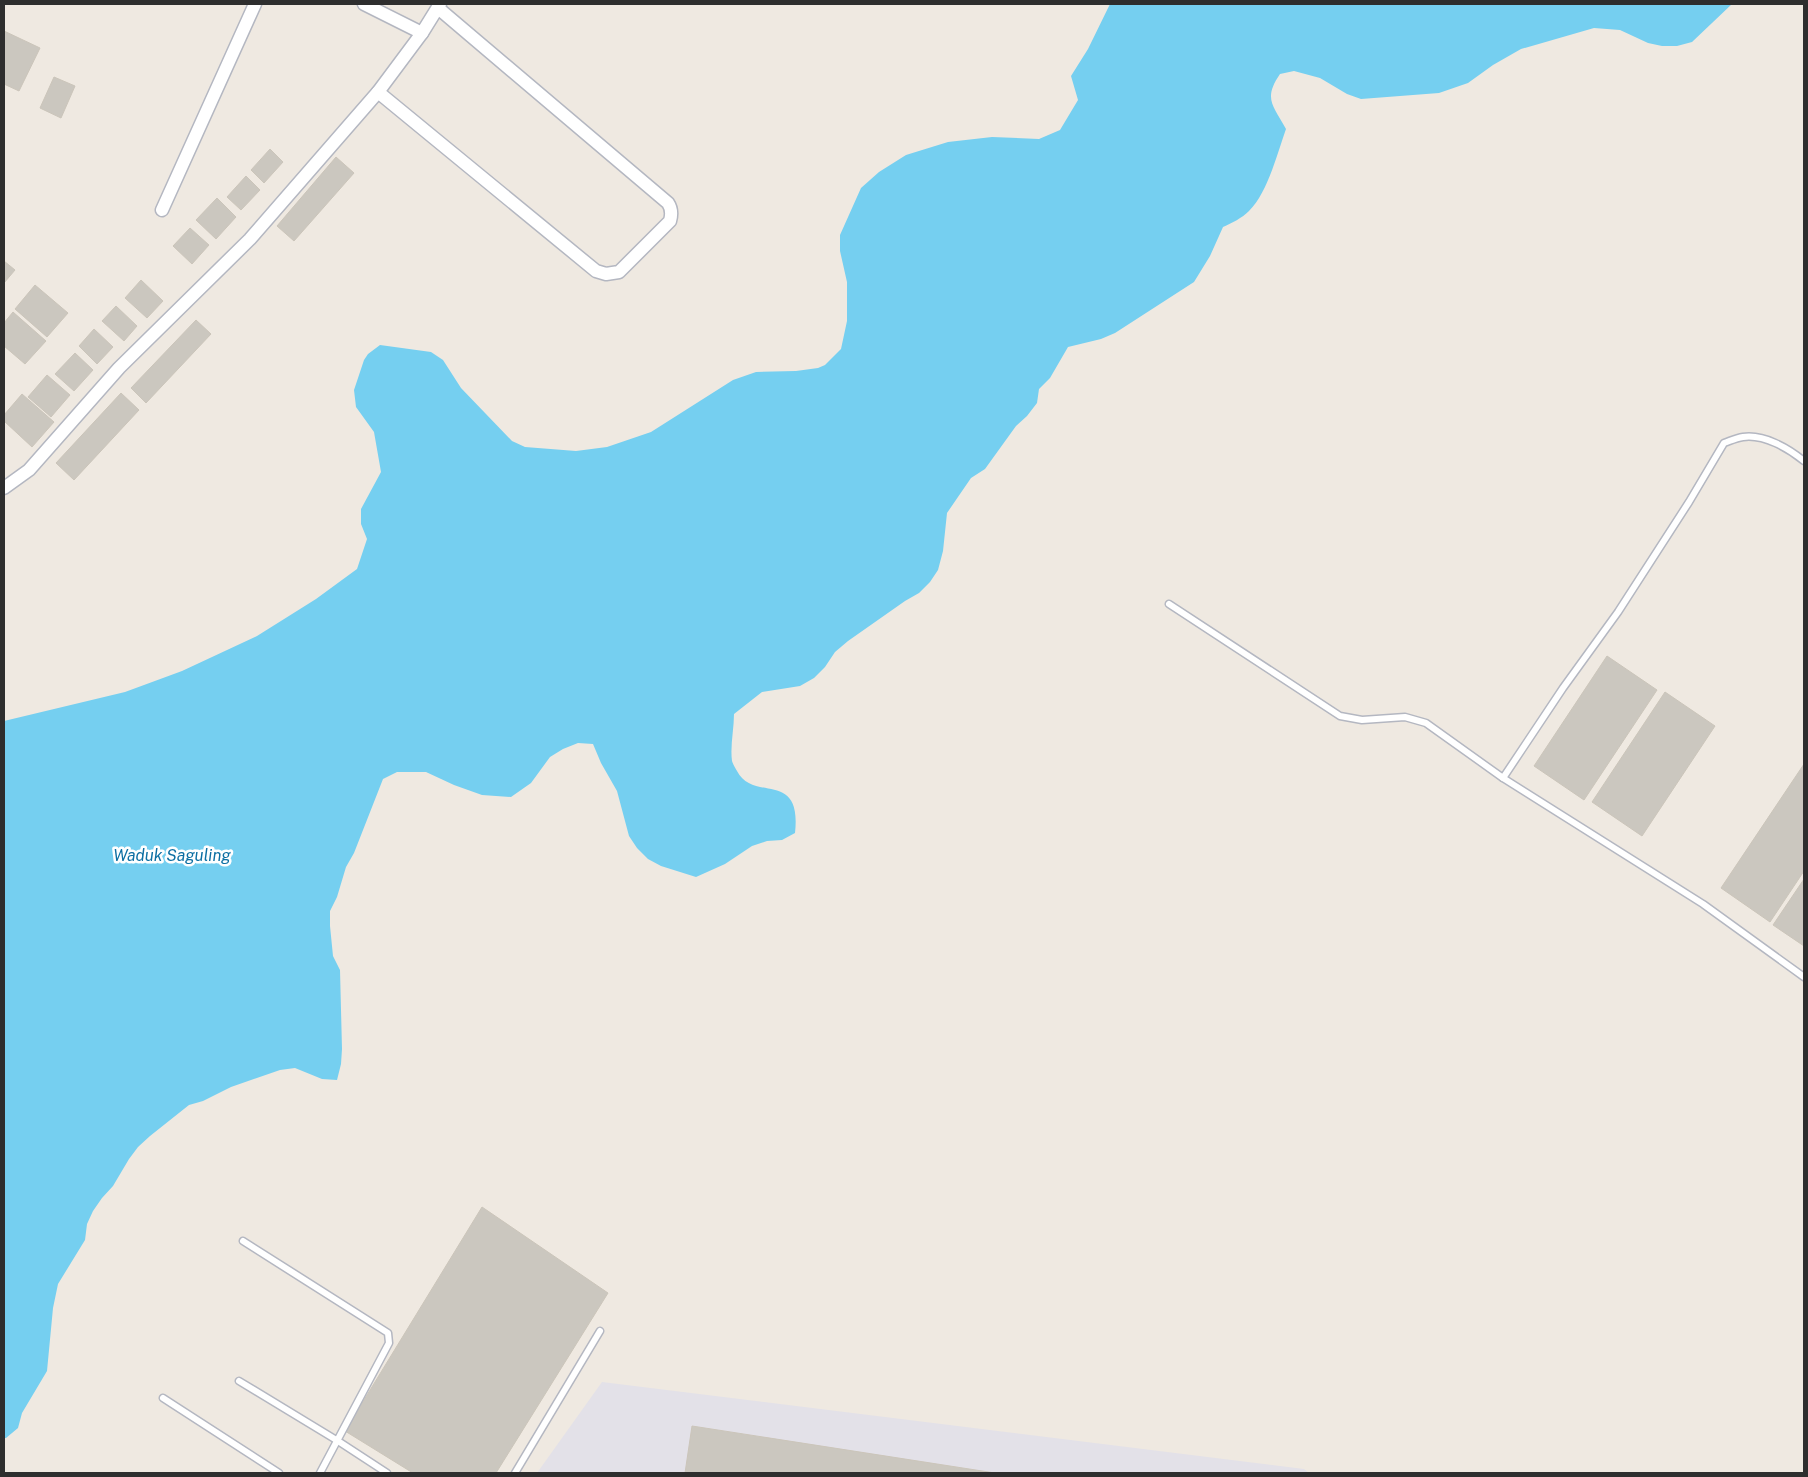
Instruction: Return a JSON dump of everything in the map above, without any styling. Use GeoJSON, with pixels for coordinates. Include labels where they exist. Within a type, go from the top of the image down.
{"type":"FeatureCollection","features":[{"type":"Feature","properties":{"kind":"street"},"geometry":{"type":"LineString","coordinates":[[162,210],[254,4]]}},
{"type":"Feature","properties":{"kind":"street"},"geometry":{"type":"LineString","coordinates":[[364,4],[422,33]]}},
{"type":"Feature","properties":{"kind":"street"},"geometry":{"type":"LineString","coordinates":[[4,488],[29,470],[119,368],[250,239],[378,92],[422,33],[439,6],[668,203],[672,215],[670,221],[619,272],[606,274],[596,271],[378,92]]}},
{"type":"Feature","properties":{"kind":"lane"},"geometry":{"type":"LineString","coordinates":[[1503,778],[1563,688],[1618,612],[1690,502],[1724,443],[1743,438],[1761,438],[1794,453],[1804,461]]}},
{"type":"Feature","properties":{"kind":"lane"},"geometry":{"type":"LineString","coordinates":[[1169,604],[1340,716],[1362,720],[1405,717],[1426,723],[1503,778],[1703,904],[1804,977]]}},
{"type":"Feature","properties":{"kind":"lane"},"geometry":{"type":"LineString","coordinates":[[243,1241],[388,1332],[389,1342],[320,1473]]}},
{"type":"Feature","properties":{"kind":"lane"},"geometry":{"type":"LineString","coordinates":[[515,1473],[600,1331]]}},
{"type":"Feature","properties":{"kind":"lane"},"geometry":{"type":"LineString","coordinates":[[240,1381],[387,1473]]}},
{"type":"Feature","properties":{"kind":"lane"},"geometry":{"type":"LineString","coordinates":[[163,1398],[280,1473]]}},
{"type":"Feature","properties":{"kind":"shaded area"},"geometry":{"type":"Polygon","coordinates":[[[602,1382],[1304,1469],[1309,1473],[537,1473],[602,1382]]]}},
{"type":"Feature","properties":{"kind":"water","name":"Waduk Saguling"},"geometry":{"type":"Polygon","coordinates":[[[1110,4],[1732,4],[1692,42],[1677,46],[1662,46],[1648,43],[1620,30],[1594,28],[1521,49],[1493,65],[1468,83],[1439,93],[1361,99],[1347,94],[1320,78],[1294,71],[1280,74],[1271,96],[1274,108],[1286,129],[1267,183],[1262,194],[1249,211],[1223,227],[1210,256],[1194,282],[1115,333],[1101,339],[1068,347],[1050,378],[1039,389],[1037,403],[1016,426],[985,469],[971,478],[947,513],[943,551],[938,570],[930,582],[919,593],[848,641],[835,652],[825,667],[814,678],[800,686],[762,692],[734,714],[731,749],[734,766],[744,780],[784,794],[791,801],[795,813],[795,833],[782,840],[767,841],[752,846],[725,864],[696,877],[661,866],[648,859],[629,836],[617,791],[601,763],[593,744],[578,743],[550,757],[531,783],[511,797],[482,795],[426,772],[397,772],[383,779],[354,853],[346,867],[337,897],[330,911],[333,956],[340,970],[342,1049],[337,1080],[322,1079],[295,1068],[280,1070],[231,1087],[203,1101],[189,1105],[138,1147],[113,1186],[93,1211],[87,1224],[85,1240],[58,1284],[53,1308],[47,1371],[22,1413],[18,1428],[4,1438],[4,721],[125,692],[182,671],[257,636],[316,599],[357,569],[367,539],[361,524],[361,509],[381,472],[374,432],[356,407],[354,390],[364,360],[368,354],[380,345],[431,352],[443,360],[461,388],[512,441],[525,447],[576,451],[607,447],[651,432],[733,380],[756,372],[796,371],[818,368],[825,365],[841,349],[847,321],[847,282],[840,251],[840,235],[861,188],[879,172],[906,155],[948,142],[992,137],[1039,139],[1060,130],[1078,100],[1071,76],[1088,49],[1110,4]]]}},
{"type":"Feature","properties":{"kind":"building"},"geometry":{"type":"Polygon","coordinates":[[[4,31],[40,48],[19,91],[4,84],[4,31]]]}},
{"type":"Feature","properties":{"kind":"building"},"geometry":{"type":"Polygon","coordinates":[[[54,77],[75,86],[61,118],[40,108],[54,77]]]}},
{"type":"Feature","properties":{"kind":"building"},"geometry":{"type":"Polygon","coordinates":[[[270,149],[283,162],[264,183],[251,170],[270,149]]]}},
{"type":"Feature","properties":{"kind":"building"},"geometry":{"type":"Polygon","coordinates":[[[336,157],[354,173],[294,241],[277,226],[336,157]]]}},
{"type":"Feature","properties":{"kind":"building"},"geometry":{"type":"Polygon","coordinates":[[[246,176],[260,190],[241,210],[227,197],[246,176]]]}},
{"type":"Feature","properties":{"kind":"building"},"geometry":{"type":"Polygon","coordinates":[[[217,198],[236,217],[216,239],[196,220],[217,198]]]}},
{"type":"Feature","properties":{"kind":"building"},"geometry":{"type":"Polygon","coordinates":[[[190,228],[209,245],[192,264],[173,246],[190,228]]]}},
{"type":"Feature","properties":{"kind":"building"},"geometry":{"type":"Polygon","coordinates":[[[4,261],[15,270],[4,283],[4,261]]]}},
{"type":"Feature","properties":{"kind":"building"},"geometry":{"type":"Polygon","coordinates":[[[141,280],[163,301],[147,318],[125,298],[141,280]]]}},
{"type":"Feature","properties":{"kind":"building"},"geometry":{"type":"Polygon","coordinates":[[[35,285],[68,313],[47,337],[15,309],[35,285]]]}},
{"type":"Feature","properties":{"kind":"building"},"geometry":{"type":"Polygon","coordinates":[[[116,306],[137,326],[124,341],[102,321],[116,306]]]}},
{"type":"Feature","properties":{"kind":"building"},"geometry":{"type":"Polygon","coordinates":[[[13,312],[46,341],[25,364],[4,346],[4,323],[13,312]]]}},
{"type":"Feature","properties":{"kind":"building"},"geometry":{"type":"Polygon","coordinates":[[[196,320],[211,334],[146,403],[131,388],[196,320]]]}},
{"type":"Feature","properties":{"kind":"building"},"geometry":{"type":"Polygon","coordinates":[[[94,329],[113,347],[97,364],[79,346],[94,329]]]}},
{"type":"Feature","properties":{"kind":"building"},"geometry":{"type":"Polygon","coordinates":[[[75,353],[93,370],[74,391],[55,374],[75,353]]]}},
{"type":"Feature","properties":{"kind":"building"},"geometry":{"type":"Polygon","coordinates":[[[47,375],[70,395],[51,417],[28,397],[47,375]]]}},
{"type":"Feature","properties":{"kind":"building"},"geometry":{"type":"Polygon","coordinates":[[[121,393],[139,410],[74,480],[56,463],[121,393]]]}},
{"type":"Feature","properties":{"kind":"building"},"geometry":{"type":"Polygon","coordinates":[[[22,394],[54,422],[32,447],[4,421],[4,415],[22,394]]]}},
{"type":"Feature","properties":{"kind":"building"},"geometry":{"type":"Polygon","coordinates":[[[1607,656],[1657,690],[1584,800],[1534,766],[1607,656]]]}},
{"type":"Feature","properties":{"kind":"building"},"geometry":{"type":"Polygon","coordinates":[[[1665,692],[1715,726],[1642,836],[1592,802],[1665,692]]]}},
{"type":"Feature","properties":{"kind":"building"},"geometry":{"type":"Polygon","coordinates":[[[1804,764],[1804,871],[1770,922],[1721,888],[1804,764]]]}},
{"type":"Feature","properties":{"kind":"building"},"geometry":{"type":"Polygon","coordinates":[[[1804,879],[1804,946],[1773,925],[1804,879]]]}},
{"type":"Feature","properties":{"kind":"building"},"geometry":{"type":"Polygon","coordinates":[[[482,1207],[608,1293],[496,1473],[413,1473],[345,1431],[482,1207]]]}},
{"type":"Feature","properties":{"kind":"building"},"geometry":{"type":"Polygon","coordinates":[[[692,1426],[995,1473],[685,1473],[692,1426]]]}}]}
